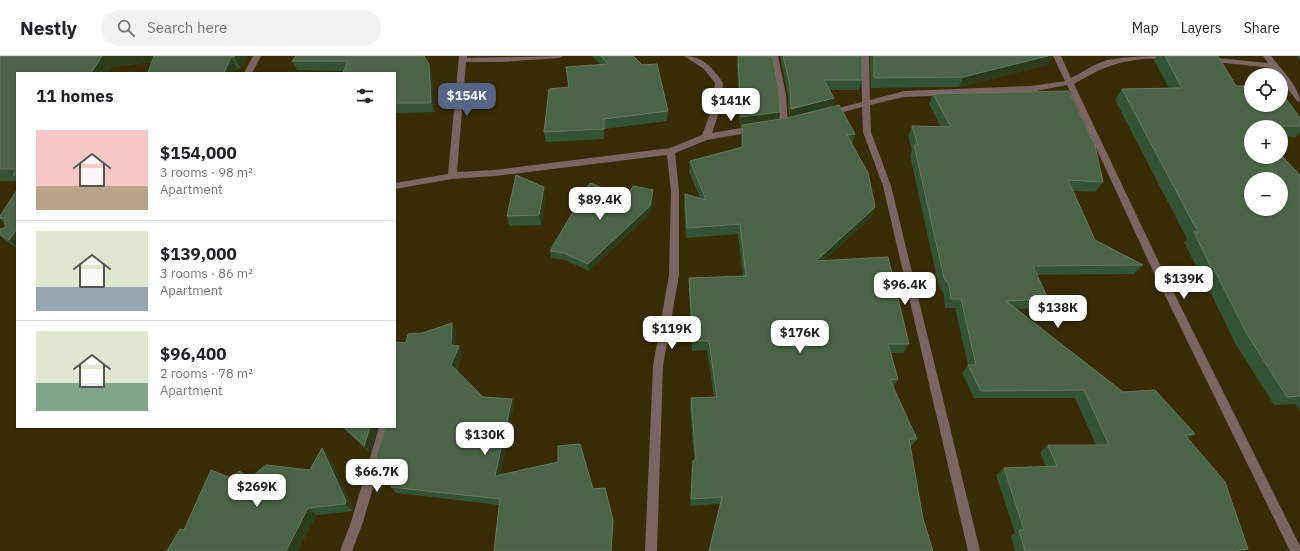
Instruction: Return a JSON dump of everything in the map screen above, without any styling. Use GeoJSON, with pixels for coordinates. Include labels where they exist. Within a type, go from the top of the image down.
{"type":"FeatureCollection","features":[{"type":"Feature","properties":{"kind":"street"},"geometry":{"type":"LineString","coordinates":[[248,72],[256,56]]}},
{"type":"Feature","properties":{"kind":"street"},"geometry":{"type":"LineString","coordinates":[[452,176],[463,58],[502,60],[559,56]]}},
{"type":"Feature","properties":{"kind":"street"},"geometry":{"type":"LineString","coordinates":[[688,56],[707,67],[719,82],[717,106],[706,137]]}},
{"type":"Feature","properties":{"kind":"street"},"geometry":{"type":"LineString","coordinates":[[774,56],[782,95],[784,124]]}},
{"type":"Feature","properties":{"kind":"street"},"geometry":{"type":"LineString","coordinates":[[865,56],[865,104],[867,132],[887,186],[974,551]]}},
{"type":"Feature","properties":{"kind":"street"},"geometry":{"type":"LineString","coordinates":[[1057,56],[1071,82],[1158,271],[1296,551]]}},
{"type":"Feature","properties":{"kind":"street"},"geometry":{"type":"LineString","coordinates":[[821,115],[904,94],[1032,90],[1071,82],[1093,68],[1109,62],[1145,56],[1181,57]]}},
{"type":"Feature","properties":{"kind":"street"},"geometry":{"type":"LineString","coordinates":[[1267,56],[1300,100]]}},
{"type":"Feature","properties":{"kind":"street"},"geometry":{"type":"LineString","coordinates":[[1196,58],[1275,66]]}},
{"type":"Feature","properties":{"kind":"street"},"geometry":{"type":"LineString","coordinates":[[396,186],[452,176],[495,173],[671,151],[706,137],[760,128]]}},
{"type":"Feature","properties":{"kind":"street"},"geometry":{"type":"LineString","coordinates":[[651,551],[658,366],[674,276],[675,191],[671,151]]}},
{"type":"Feature","properties":{"kind":"street"},"geometry":{"type":"LineString","coordinates":[[346,551],[357,522],[385,428]]}},
{"type":"Feature","properties":{"kind":"building"},"geometry":{"type":"Polygon","coordinates":[[[0,56],[102,56],[92,72],[16,72],[16,169],[0,169],[0,56]]]}},
{"type":"Feature","properties":{"kind":"building"},"geometry":{"type":"Polygon","coordinates":[[[154,56],[235,56],[231,57],[224,72],[148,72],[154,56]]]}},
{"type":"Feature","properties":{"kind":"building"},"geometry":{"type":"Polygon","coordinates":[[[296,56],[424,56],[429,64],[431,103],[396,103],[396,72],[343,72],[348,61],[292,61],[296,56]]]}},
{"type":"Feature","properties":{"kind":"building"},"geometry":{"type":"Polygon","coordinates":[[[601,56],[633,56],[642,65],[657,64],[668,111],[604,119],[604,129],[544,132],[549,89],[569,87],[566,67],[608,64],[601,56]]]}},
{"type":"Feature","properties":{"kind":"building"},"geometry":{"type":"Polygon","coordinates":[[[738,56],[772,56],[778,85],[780,112],[741,117],[738,56]]]}},
{"type":"Feature","properties":{"kind":"building"},"geometry":{"type":"Polygon","coordinates":[[[783,56],[862,56],[862,80],[824,80],[834,98],[791,109],[790,85],[783,56]]]}},
{"type":"Feature","properties":{"kind":"building"},"geometry":{"type":"Polygon","coordinates":[[[874,56],[1048,56],[963,77],[874,78],[874,56]]]}},
{"type":"Feature","properties":{"kind":"building"},"geometry":{"type":"Polygon","coordinates":[[[1165,56],[1218,56],[1236,86],[1244,86],[1244,112],[1288,112],[1288,102],[1300,118],[1300,126],[1288,126],[1288,120],[1244,120],[1244,164],[1288,164],[1288,162],[1300,175],[1300,396],[1287,397],[1247,334],[1194,232],[1198,232],[1122,89],[1182,88],[1165,56]]]}},
{"type":"Feature","properties":{"kind":"building"},"geometry":{"type":"Polygon","coordinates":[[[1069,91],[1095,146],[1103,182],[1068,180],[1095,240],[1143,265],[1033,266],[1048,299],[1006,301],[1123,392],[1155,390],[1195,434],[1185,435],[1225,482],[1248,549],[1238,551],[1025,551],[1019,530],[1024,530],[1004,468],[1057,466],[1048,445],[1109,445],[1084,390],[981,391],[968,365],[976,365],[961,299],[951,299],[949,285],[944,278],[914,145],[918,145],[912,126],[951,127],[933,94],[1069,91]]]}},
{"type":"Feature","properties":{"kind":"building"},"geometry":{"type":"Polygon","coordinates":[[[839,105],[855,134],[847,135],[868,173],[875,207],[816,261],[888,257],[909,344],[888,344],[898,379],[890,380],[917,439],[909,439],[923,519],[933,551],[709,551],[722,497],[691,499],[693,461],[696,459],[691,398],[717,397],[709,341],[693,341],[689,278],[746,276],[740,224],[687,228],[685,194],[706,200],[690,161],[743,147],[742,125],[787,118],[839,105]]]}},
{"type":"Feature","properties":{"kind":"building"},"geometry":{"type":"Polygon","coordinates":[[[516,175],[544,187],[539,215],[507,216],[516,175]]]}},
{"type":"Feature","properties":{"kind":"building"},"geometry":{"type":"Polygon","coordinates":[[[590,183],[627,197],[633,186],[653,190],[650,206],[588,264],[564,253],[550,251],[590,183]]]}},
{"type":"Feature","properties":{"kind":"building"},"geometry":{"type":"Polygon","coordinates":[[[16,192],[16,230],[9,240],[0,234],[0,229],[5,228],[5,218],[0,218],[16,192]]]}},
{"type":"Feature","properties":{"kind":"building"},"geometry":{"type":"Polygon","coordinates":[[[452,323],[451,345],[459,346],[451,365],[483,397],[512,399],[495,476],[558,462],[558,446],[580,444],[593,489],[605,488],[613,520],[611,551],[494,551],[500,499],[391,487],[397,466],[382,463],[376,457],[385,428],[396,428],[396,342],[406,343],[408,334],[422,333],[452,323]]]}},
{"type":"Feature","properties":{"kind":"building"},"geometry":{"type":"Polygon","coordinates":[[[345,428],[370,428],[364,446],[345,428]]]}},
{"type":"Feature","properties":{"kind":"building"},"geometry":{"type":"Polygon","coordinates":[[[322,448],[346,501],[345,504],[308,508],[286,551],[167,551],[180,529],[184,530],[211,470],[231,478],[239,471],[250,478],[266,465],[310,470],[322,448]]]}}]}
